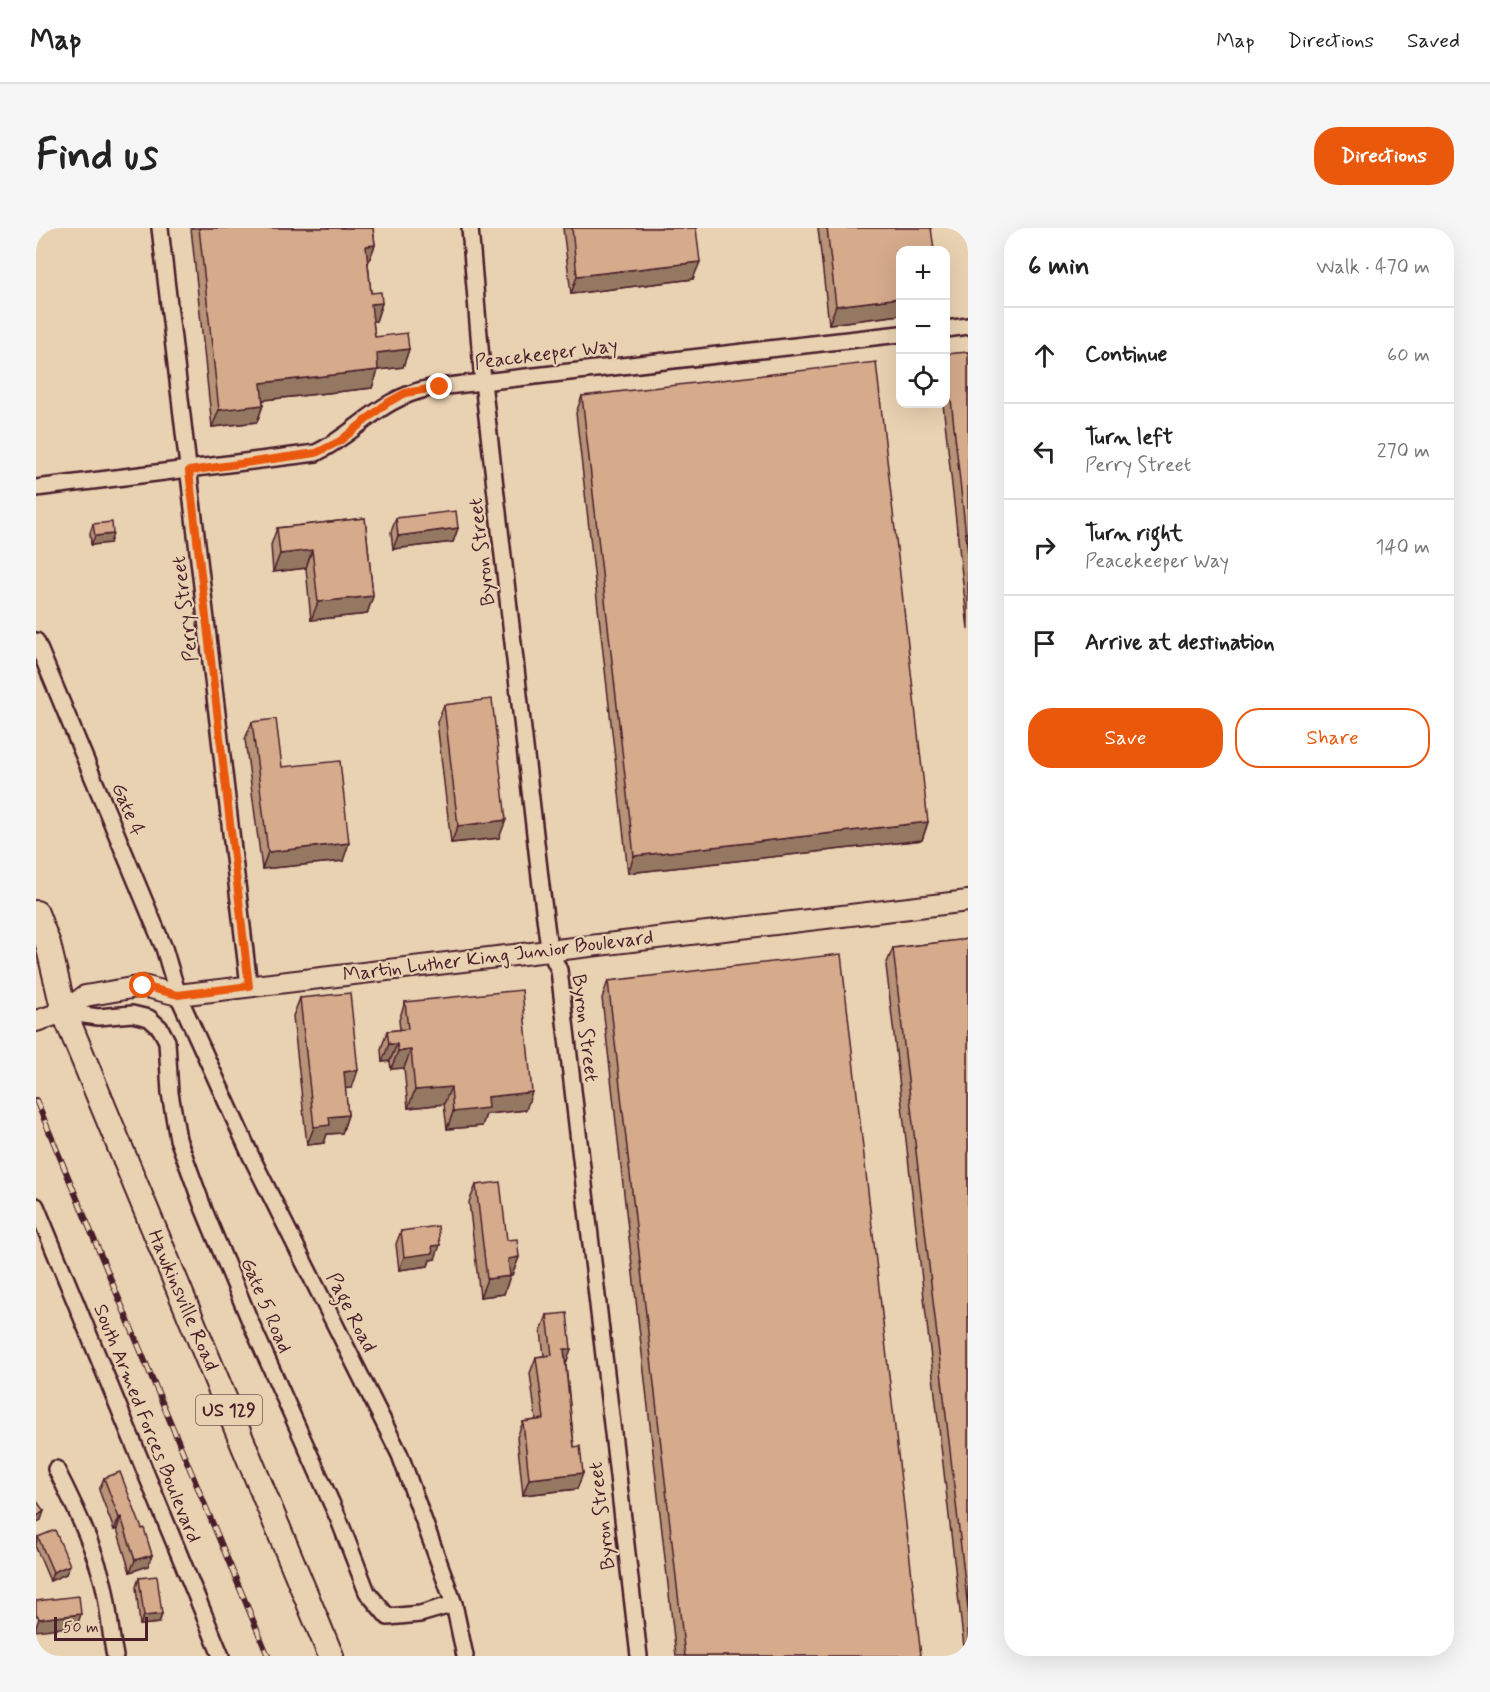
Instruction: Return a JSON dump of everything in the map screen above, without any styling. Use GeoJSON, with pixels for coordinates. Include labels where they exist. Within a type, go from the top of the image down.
{"type":"FeatureCollection","features":[{"type":"Feature","properties":{"kind":"main road","name":"Hawkinsville Road"},"geometry":{"type":"LineString","coordinates":[[36,913],[48,944],[64,1012],[331,1656]]}},
{"type":"Feature","properties":{"kind":"main road","name":"Hawkinsville Road"},"geometry":{"type":"LineString","coordinates":[[36,974],[64,1012]]}},
{"type":"Feature","properties":{"kind":"street","name":"Perry Street"},"geometry":{"type":"LineString","coordinates":[[160,228],[249,986]]}},
{"type":"Feature","properties":{"kind":"street","name":"Byron Street"},"geometry":{"type":"LineString","coordinates":[[471,228],[483,382],[549,949],[559,970],[639,1656]]}},
{"type":"Feature","properties":{"kind":"street"},"geometry":{"type":"LineString","coordinates":[[950,328],[968,326]]}},
{"type":"Feature","properties":{"kind":"street","name":"Peacekeeper Way"},"geometry":{"type":"LineString","coordinates":[[36,488],[189,471],[316,453],[340,441],[369,415],[405,393],[896,334]]}},
{"type":"Feature","properties":{"kind":"street","name":"Gate 4"},"geometry":{"type":"LineString","coordinates":[[36,641],[164,948],[178,995]]}},
{"type":"Feature","properties":{"kind":"street","name":"Martin Luther King Junior Boulevard"},"geometry":{"type":"LineString","coordinates":[[36,1022],[64,1012],[85,996],[143,986],[178,995],[549,949],[968,901]]}},
{"type":"Feature","properties":{"kind":"street","name":"Page Road"},"geometry":{"type":"LineString","coordinates":[[178,995],[250,1156],[400,1455],[454,1604],[465,1656]]}},
{"type":"Feature","properties":{"kind":"street","name":"Gate 5 Road"},"geometry":{"type":"LineString","coordinates":[[64,1012],[98,1017],[132,1014],[149,1018],[160,1028],[166,1041],[170,1093],[178,1139],[204,1210],[250,1321],[339,1520],[367,1592],[388,1617],[420,1614],[454,1604]]}},
{"type":"Feature","properties":{"kind":"street","name":"South Armed Forces Boulevard"},"geometry":{"type":"LineString","coordinates":[[36,1206],[221,1656]]}},
{"type":"Feature","properties":{"kind":"street"},"geometry":{"type":"LineString","coordinates":[[56,1469],[72,1500],[95,1558],[104,1587],[115,1656]]}},
{"type":"Feature","properties":{"kind":"building"},"geometry":{"type":"Polygon","coordinates":[[[199,228],[373,228],[375,245],[366,246],[371,293],[381,292],[382,303],[371,304],[375,337],[407,333],[409,349],[377,353],[378,370],[261,383],[263,405],[219,410],[199,228]]]}},
{"type":"Feature","properties":{"kind":"building"},"geometry":{"type":"Polygon","coordinates":[[[572,228],[696,228],[700,262],[577,276],[572,228]]]}},
{"type":"Feature","properties":{"kind":"building"},"geometry":{"type":"Polygon","coordinates":[[[827,228],[931,228],[933,246],[896,246],[896,298],[836,306],[827,228]]]}},
{"type":"Feature","properties":{"kind":"building"},"geometry":{"type":"Polygon","coordinates":[[[968,352],[968,554],[950,390],[950,354],[968,352]]]}},
{"type":"Feature","properties":{"kind":"building"},"geometry":{"type":"Polygon","coordinates":[[[876,362],[928,822],[634,856],[582,396],[876,362]]]}},
{"type":"Feature","properties":{"kind":"building"},"geometry":{"type":"Polygon","coordinates":[[[456,511],[458,528],[398,536],[396,518],[456,511]]]}},
{"type":"Feature","properties":{"kind":"building"},"geometry":{"type":"Polygon","coordinates":[[[365,518],[373,596],[318,602],[312,550],[280,554],[277,528],[365,518]]]}},
{"type":"Feature","properties":{"kind":"building"},"geometry":{"type":"Polygon","coordinates":[[[112,522],[113,534],[95,536],[93,524],[112,522]]]}},
{"type":"Feature","properties":{"kind":"building"},"geometry":{"type":"Polygon","coordinates":[[[492,699],[506,820],[458,826],[444,705],[492,699]]]}},
{"type":"Feature","properties":{"kind":"building"},"geometry":{"type":"Polygon","coordinates":[[[276,719],[282,767],[340,761],[349,843],[268,852],[252,722],[276,719]]]}},
{"type":"Feature","properties":{"kind":"building"},"geometry":{"type":"Polygon","coordinates":[[[968,939],[968,1609],[893,948],[968,939]]]}},
{"type":"Feature","properties":{"kind":"building"},"geometry":{"type":"Polygon","coordinates":[[[841,954],[921,1656],[685,1656],[608,981],[841,954]]]}},
{"type":"Feature","properties":{"kind":"building"},"geometry":{"type":"Polygon","coordinates":[[[522,990],[532,1092],[487,1097],[488,1108],[453,1112],[451,1087],[415,1090],[411,1050],[398,1051],[397,1044],[389,1044],[387,1031],[408,1029],[405,1002],[522,990]]]}},
{"type":"Feature","properties":{"kind":"building"},"geometry":{"type":"Polygon","coordinates":[[[350,993],[358,1070],[344,1072],[348,1115],[329,1117],[330,1125],[314,1127],[300,998],[350,993]]]}},
{"type":"Feature","properties":{"kind":"building"},"geometry":{"type":"Polygon","coordinates":[[[500,1182],[507,1240],[517,1239],[519,1257],[508,1259],[510,1276],[487,1279],[476,1185],[500,1182]]]}},
{"type":"Feature","properties":{"kind":"building"},"geometry":{"type":"Polygon","coordinates":[[[438,1226],[440,1245],[432,1246],[433,1253],[404,1257],[401,1231],[438,1226]]]}},
{"type":"Feature","properties":{"kind":"building"},"geometry":{"type":"Polygon","coordinates":[[[567,1313],[571,1349],[564,1349],[574,1447],[580,1446],[583,1473],[529,1479],[523,1422],[544,1419],[536,1357],[552,1355],[547,1315],[567,1313]]]}},
{"type":"Feature","properties":{"kind":"building"},"geometry":{"type":"Polygon","coordinates":[[[120,1472],[142,1529],[144,1528],[152,1555],[135,1560],[121,1517],[119,1518],[104,1478],[120,1472]]]}},
{"type":"Feature","properties":{"kind":"building"},"geometry":{"type":"Polygon","coordinates":[[[36,1500],[44,1511],[36,1517],[36,1500]]]}},
{"type":"Feature","properties":{"kind":"building"},"geometry":{"type":"Polygon","coordinates":[[[55,1530],[70,1565],[53,1572],[38,1537],[55,1530]]]}},
{"type":"Feature","properties":{"kind":"building"},"geometry":{"type":"Polygon","coordinates":[[[157,1576],[162,1614],[144,1616],[139,1578],[157,1576]]]}},
{"type":"Feature","properties":{"kind":"building"},"geometry":{"type":"Polygon","coordinates":[[[79,1596],[81,1614],[39,1619],[36,1616],[36,1601],[79,1596]]]}},
{"type":"Feature","properties":{"kind":"railway"},"geometry":{"type":"LineString","coordinates":[[36,1100],[268,1656]]}},
{"type":"Feature","properties":{"kind":"route"},"geometry":{"type":"LineString","coordinates":[[143,986],[178,995],[249,986],[189,471],[316,453],[340,441],[369,415],[405,393],[440,387]]}}]}
